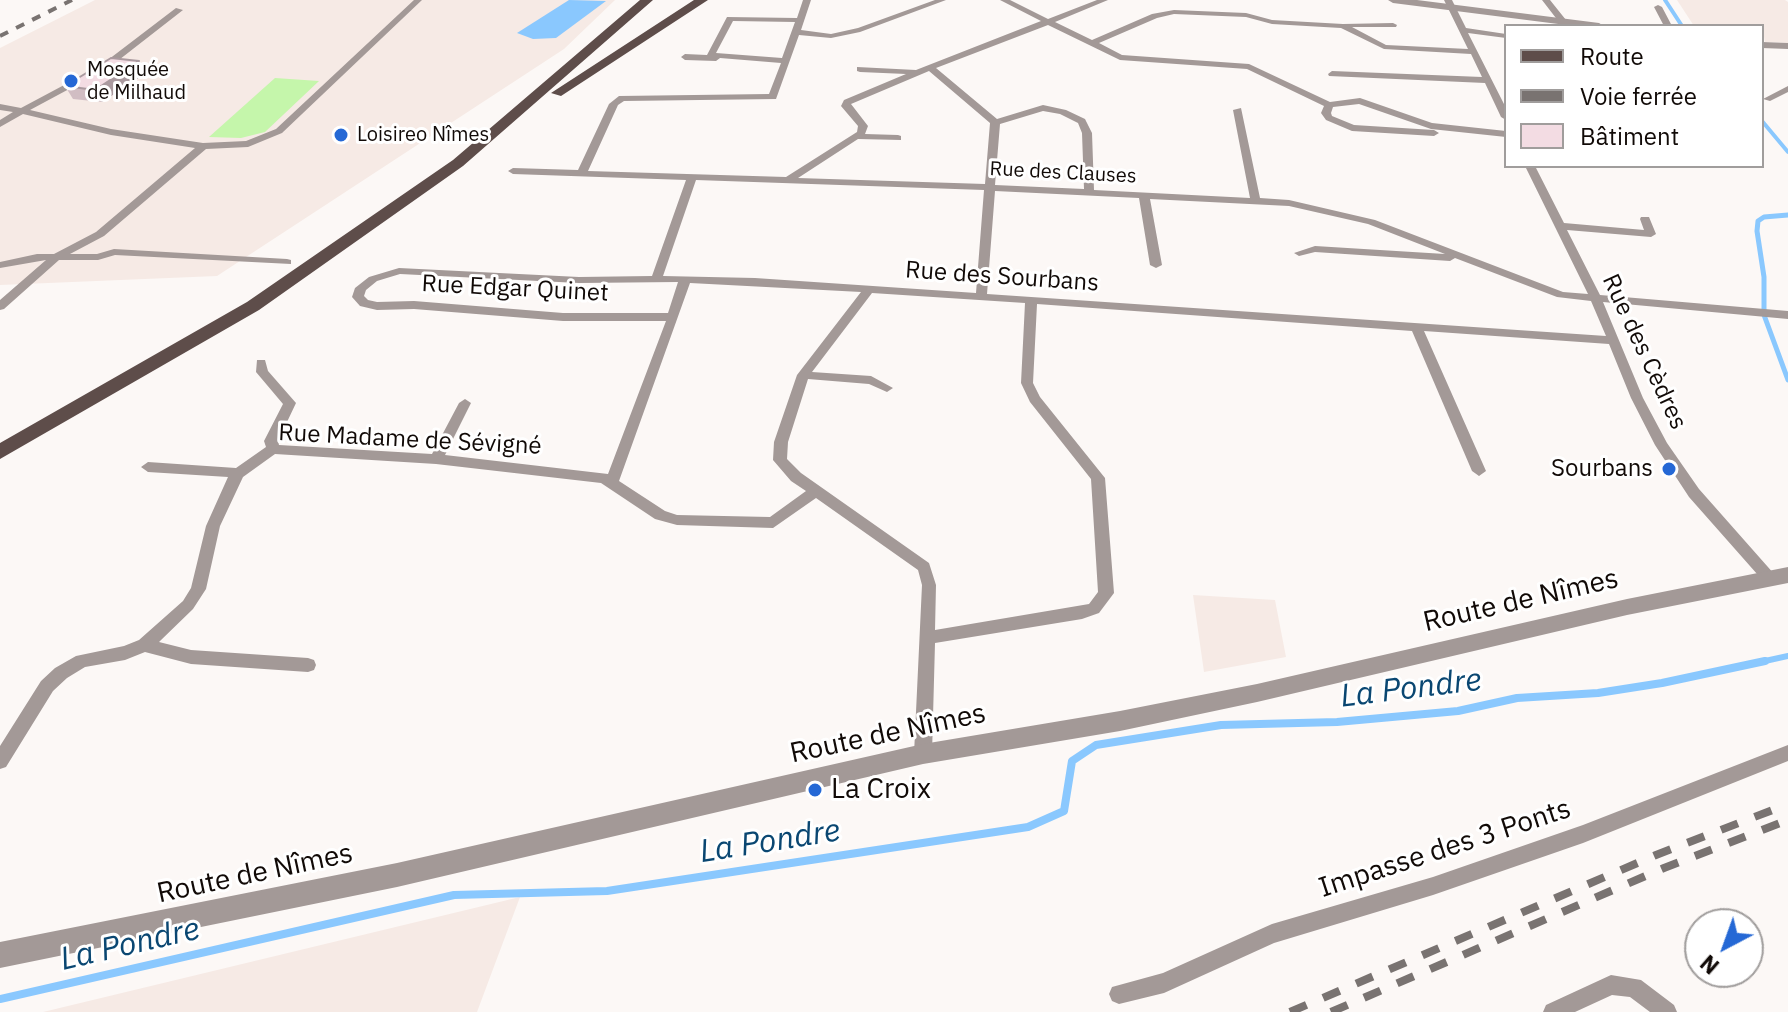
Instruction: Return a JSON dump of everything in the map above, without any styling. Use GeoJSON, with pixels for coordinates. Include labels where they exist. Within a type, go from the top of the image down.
{"type":"FeatureCollection","features":[{"type":"Feature","properties":{"kind":"main road"},"geometry":{"type":"LineString","coordinates":[[0,467],[273,302],[368,237],[647,0]]}},
{"type":"Feature","properties":{"kind":"main road"},"geometry":{"type":"LineString","coordinates":[[471,152],[675,0]]}},
{"type":"Feature","properties":{"kind":"main road"},"geometry":{"type":"LineString","coordinates":[[471,152],[611,55],[702,0]]}},
{"type":"Feature","properties":{"kind":"main road"},"geometry":{"type":"LineString","coordinates":[[0,452],[253,306],[449,170]]}},
{"type":"Feature","properties":{"kind":"street"},"geometry":{"type":"LineString","coordinates":[[0,107],[111,132],[203,146],[248,144],[279,131],[349,63],[375,44],[373,41],[418,0]]}},
{"type":"Feature","properties":{"kind":"street"},"geometry":{"type":"LineString","coordinates":[[582,173],[619,99],[633,96],[768,99],[775,95],[807,0]]}},
{"type":"Feature","properties":{"kind":"street"},"geometry":{"type":"LineString","coordinates":[[798,32],[831,36],[942,0]]}},
{"type":"Feature","properties":{"kind":"street"},"geometry":{"type":"LineString","coordinates":[[1004,0],[1125,58],[1249,67],[1329,105],[1360,101],[1431,126],[1504,136]]}},
{"type":"Feature","properties":{"kind":"street"},"geometry":{"type":"LineString","coordinates":[[1084,7],[1095,0]]}},
{"type":"Feature","properties":{"kind":"street"},"geometry":{"type":"LineString","coordinates":[[788,180],[857,136],[863,126],[846,103],[1104,0]]}},
{"type":"Feature","properties":{"kind":"street"},"geometry":{"type":"LineString","coordinates":[[1393,0],[1450,3],[1587,24]]}},
{"type":"Feature","properties":{"kind":"street"},"geometry":{"type":"LineString","coordinates":[[1546,0],[1562,20]]}},
{"type":"Feature","properties":{"kind":"street"},"geometry":{"type":"LineString","coordinates":[[1450,3],[1504,113]]}},
{"type":"Feature","properties":{"kind":"street"},"geometry":{"type":"LineString","coordinates":[[1658,7],[1667,24]]}},
{"type":"Feature","properties":{"kind":"street"},"geometry":{"type":"LineString","coordinates":[[0,124],[102,68],[179,10]]}},
{"type":"Feature","properties":{"kind":"street"},"geometry":{"type":"LineString","coordinates":[[1093,43],[1170,12],[1246,15],[1272,22],[1393,25]]}},
{"type":"Feature","properties":{"kind":"street"},"geometry":{"type":"LineString","coordinates":[[716,58],[711,55],[730,19],[800,20]]}},
{"type":"Feature","properties":{"kind":"street"},"geometry":{"type":"LineString","coordinates":[[1343,26],[1384,47],[1473,52]]}},
{"type":"Feature","properties":{"kind":"street"},"geometry":{"type":"LineString","coordinates":[[1464,30],[1504,36]]}},
{"type":"Feature","properties":{"kind":"street"},"geometry":{"type":"LineString","coordinates":[[1764,45],[1788,46]]}},
{"type":"Feature","properties":{"kind":"street"},"geometry":{"type":"LineString","coordinates":[[685,57],[787,61]]}},
{"type":"Feature","properties":{"kind":"street"},"geometry":{"type":"LineString","coordinates":[[930,67],[995,122]]}},
{"type":"Feature","properties":{"kind":"street"},"geometry":{"type":"LineString","coordinates":[[860,69],[918,72]]}},
{"type":"Feature","properties":{"kind":"street"},"geometry":{"type":"LineString","coordinates":[[1332,74],[1504,84]]}},
{"type":"Feature","properties":{"kind":"street"},"geometry":{"type":"LineString","coordinates":[[1767,99],[1788,89]]}},
{"type":"Feature","properties":{"kind":"street"},"geometry":{"type":"LineString","coordinates":[[1329,105],[1326,109],[1329,118],[1342,126],[1504,136]]}},
{"type":"Feature","properties":{"kind":"street"},"geometry":{"type":"LineString","coordinates":[[995,122],[1043,108],[1078,118],[1087,133],[1089,192]]}},
{"type":"Feature","properties":{"kind":"street"},"geometry":{"type":"LineString","coordinates":[[1238,110],[1255,200]]}},
{"type":"Feature","properties":{"kind":"street"},"geometry":{"type":"LineString","coordinates":[[981,297],[995,122]]}},
{"type":"Feature","properties":{"kind":"street"},"geometry":{"type":"LineString","coordinates":[[857,136],[898,138]]}},
{"type":"Feature","properties":{"kind":"street"},"geometry":{"type":"LineString","coordinates":[[0,306],[59,255],[100,234],[203,146]]}},
{"type":"Feature","properties":{"kind":"street","name":"Rue des Cèdres"},"geometry":{"type":"LineString","coordinates":[[1531,168],[1596,299],[1637,398],[1678,470],[1724,529],[1779,577]]}},
{"type":"Feature","properties":{"kind":"street","name":"Rue des Clauses"},"geometry":{"type":"LineString","coordinates":[[513,171],[991,187],[1255,200],[1352,216],[1553,293],[1786,315]]}},
{"type":"Feature","properties":{"kind":"street"},"geometry":{"type":"LineString","coordinates":[[656,279],[692,178]]}},
{"type":"Feature","properties":{"kind":"street"},"geometry":{"type":"LineString","coordinates":[[1144,195],[1156,265]]}},
{"type":"Feature","properties":{"kind":"street"},"geometry":{"type":"LineString","coordinates":[[1560,226],[1651,234],[1645,219]]}},
{"type":"Feature","properties":{"kind":"street"},"geometry":{"type":"LineString","coordinates":[[1299,253],[1315,249],[1465,259]]}},
{"type":"Feature","properties":{"kind":"street"},"geometry":{"type":"LineString","coordinates":[[0,265],[59,255],[98,257],[114,252],[287,262]]}},
{"type":"Feature","properties":{"kind":"street","name":"Rue des Sourbans"},"geometry":{"type":"LineString","coordinates":[[386,273],[579,280],[685,279],[869,289],[1615,341]]}},
{"type":"Feature","properties":{"kind":"street","name":"Rue Edgar Quinet"},"geometry":{"type":"LineString","coordinates":[[386,273],[361,288],[359,301],[377,306],[414,305],[563,317],[673,317]]}},
{"type":"Feature","properties":{"kind":"street"},"geometry":{"type":"LineString","coordinates":[[612,481],[685,279]]}},
{"type":"Feature","properties":{"kind":"street"},"geometry":{"type":"LineString","coordinates":[[869,289],[803,375],[781,442],[780,460],[786,469],[924,567],[929,585],[923,754]]}},
{"type":"Feature","properties":{"kind":"street"},"geometry":{"type":"LineString","coordinates":[[927,638],[1082,613],[1094,609],[1106,593],[1098,478],[1034,399],[1027,383],[1031,301]]}},
{"type":"Feature","properties":{"kind":"street"},"geometry":{"type":"LineString","coordinates":[[1417,328],[1479,471]]}},
{"type":"Feature","properties":{"kind":"street"},"geometry":{"type":"LineString","coordinates":[[261,363],[262,372],[290,403],[271,441],[273,449]]}},
{"type":"Feature","properties":{"kind":"street"},"geometry":{"type":"LineString","coordinates":[[803,375],[871,380],[887,388]]}},
{"type":"Feature","properties":{"kind":"street"},"geometry":{"type":"LineString","coordinates":[[436,459],[465,403]]}},
{"type":"Feature","properties":{"kind":"street","name":"Rue Madame de Sévigné"},"geometry":{"type":"LineString","coordinates":[[238,473],[273,449],[538,469],[612,481],[666,518],[725,523],[773,523],[816,491]]}},
{"type":"Feature","properties":{"kind":"street"},"geometry":{"type":"LineString","coordinates":[[0,761],[47,686],[61,673],[82,661],[125,653],[145,645],[188,605],[198,589],[213,526],[238,473],[148,467]]}},
{"type":"Feature","properties":{"kind":"street","name":"Route de Nîmes"},"geometry":{"type":"LineString","coordinates":[[0,955],[384,878],[923,754],[1120,721],[1257,693],[1627,607],[1779,577]]}},
{"type":"Feature","properties":{"kind":"street"},"geometry":{"type":"LineString","coordinates":[[145,645],[191,657],[308,665]]}},
{"type":"Feature","properties":{"kind":"street","name":"Impasse des 3 Ponts"},"geometry":{"type":"LineString","coordinates":[[1119,994],[1164,983],[1272,934],[1433,886],[1583,834],[1788,753]]}},
{"type":"Feature","properties":{"kind":"street"},"geometry":{"type":"LineString","coordinates":[[1553,1012],[1611,985],[1634,987],[1667,1012]]}},
{"type":"Feature","properties":{"kind":"shaded area"},"geometry":{"type":"Polygon","coordinates":[[[95,0],[615,0],[564,49],[217,276],[0,285],[0,48],[95,0]]]}},
{"type":"Feature","properties":{"kind":"shaded area"},"geometry":{"type":"Polygon","coordinates":[[[1677,0],[1788,2],[1788,43],[1765,42],[1764,24],[1693,24],[1677,0]]]}},
{"type":"Feature","properties":{"kind":"shaded area"},"geometry":{"type":"Polygon","coordinates":[[[1193,595],[1275,600],[1286,657],[1204,672],[1193,595]]]}},
{"type":"Feature","properties":{"kind":"shaded area"},"geometry":{"type":"Polygon","coordinates":[[[520,897],[477,1012],[43,1012],[520,897]]]}},
{"type":"Feature","properties":{"kind":"green space"},"geometry":{"type":"Polygon","coordinates":[[[275,78],[319,81],[265,132],[241,138],[209,137],[275,78]]]}},
{"type":"Feature","properties":{"kind":"water"},"geometry":{"type":"Polygon","coordinates":[[[569,0],[606,1],[556,38],[533,39],[517,33],[569,0]]]}},
{"type":"Feature","properties":{"kind":"building"},"geometry":{"type":"Polygon","coordinates":[[[111,58],[139,61],[95,90],[65,86],[111,58]]]}},
{"type":"Feature","properties":{"kind":"waterway","name":"La Pondre"},"geometry":{"type":"LineString","coordinates":[[1665,0],[1681,24]]}},
{"type":"Feature","properties":{"kind":"waterway","name":"La Pondre"},"geometry":{"type":"LineString","coordinates":[[1764,123],[1788,152]]}},
{"type":"Feature","properties":{"kind":"waterway","name":"La Pondre"},"geometry":{"type":"LineString","coordinates":[[1788,215],[1764,217],[1758,221],[1757,231],[1764,277],[1764,315],[1788,380]]}},
{"type":"Feature","properties":{"kind":"waterway","name":"La Pondre"},"geometry":{"type":"LineString","coordinates":[[1756,663],[1788,656]]}},
{"type":"Feature","properties":{"kind":"waterway","name":"La Pondre"},"geometry":{"type":"LineString","coordinates":[[0,999],[454,895],[607,891],[1028,827],[1064,811],[1072,761],[1096,745],[1221,725],[1337,722],[1458,711],[1517,698],[1598,693],[1662,683],[1765,661]]}},
{"type":"Feature","properties":{"kind":"railway"},"geometry":{"type":"LineString","coordinates":[[0,36],[72,0]]}},
{"type":"Feature","properties":{"kind":"railway"},"geometry":{"type":"LineString","coordinates":[[1290,1012],[1656,855],[1788,804]]}},
{"type":"Feature","properties":{"kind":"railway"},"geometry":{"type":"LineString","coordinates":[[1331,1012],[1664,868],[1788,820]]}},
{"type":"Feature","properties":{"kind":"place","name":"Mosquée de Milhaud"},"geometry":{"type":"Point","coordinates":[71,81]}},
{"type":"Feature","properties":{"kind":"place","name":"Loisireo Nîmes"},"geometry":{"type":"Point","coordinates":[341,135]}},
{"type":"Feature","properties":{"kind":"place","name":"Sourbans"},"geometry":{"type":"Point","coordinates":[1669,469]}},
{"type":"Feature","properties":{"kind":"place","name":"La Croix"},"geometry":{"type":"Point","coordinates":[815,790]}}]}
